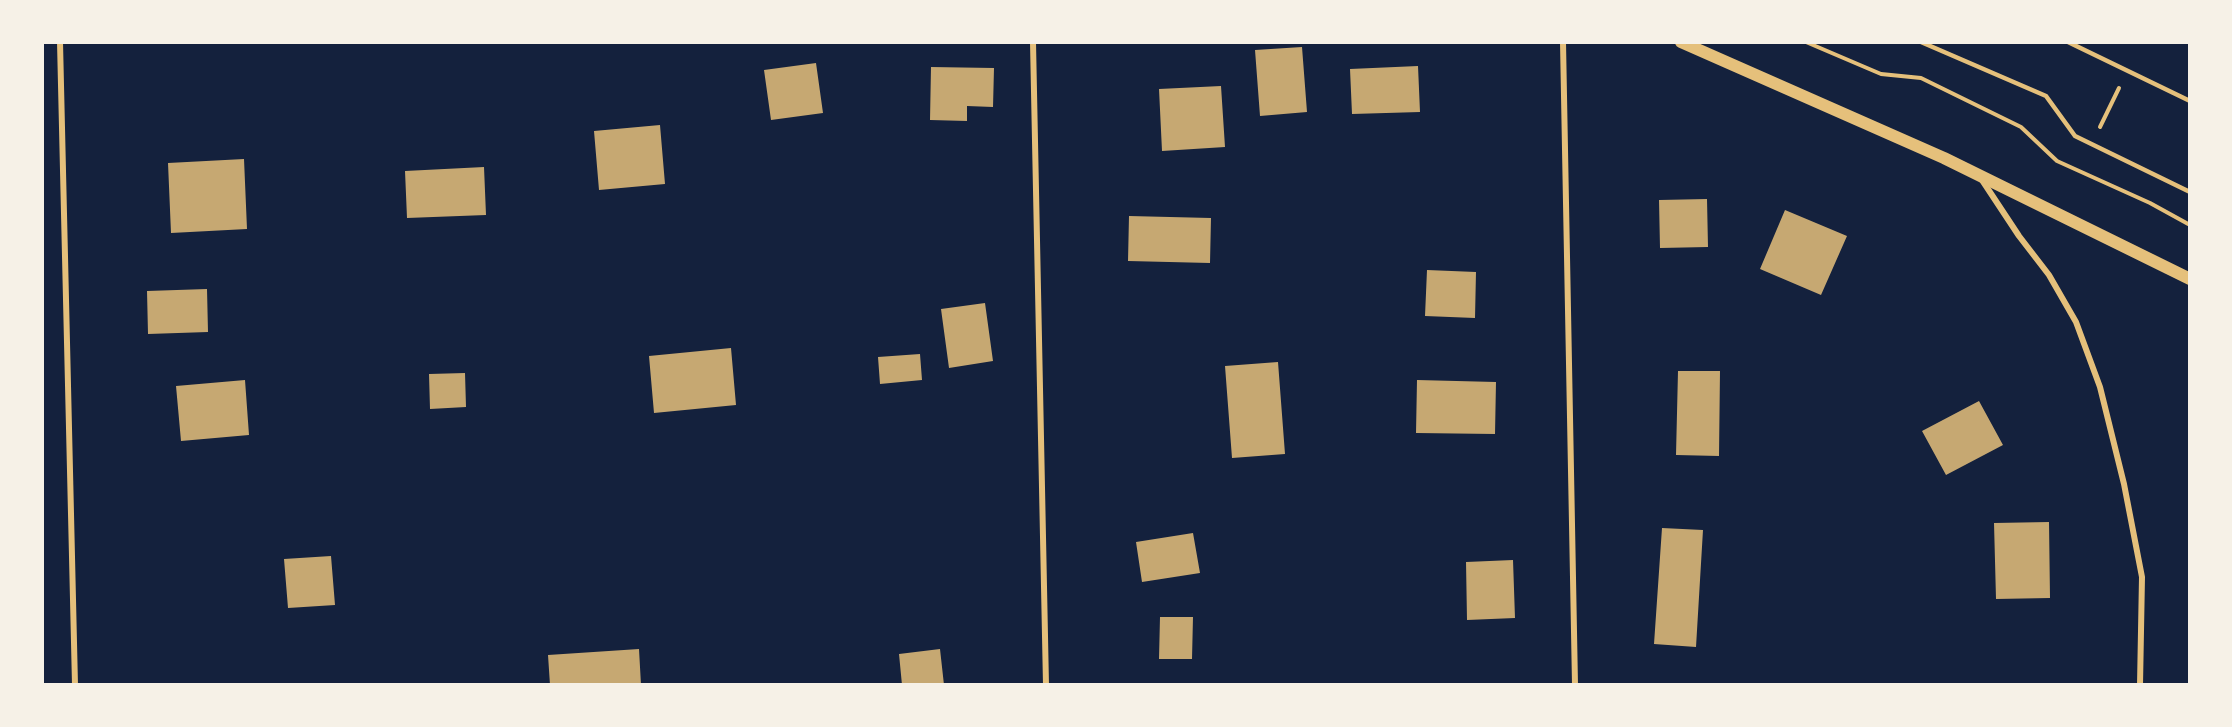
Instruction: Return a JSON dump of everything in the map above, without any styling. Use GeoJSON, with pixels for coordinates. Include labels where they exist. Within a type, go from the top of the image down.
{"type":"FeatureCollection","features":[{"type":"Feature","properties":{"kind":"main road"},"geometry":{"type":"LineString","coordinates":[[1682,42],[1979,174],[2190,279]]}},
{"type":"Feature","properties":{"kind":"street"},"geometry":{"type":"LineString","coordinates":[[60,42],[75,685]]}},
{"type":"Feature","properties":{"kind":"street"},"geometry":{"type":"LineString","coordinates":[[1033,42],[1046,685]]}},
{"type":"Feature","properties":{"kind":"street"},"geometry":{"type":"LineString","coordinates":[[1563,42],[1575,685]]}},
{"type":"Feature","properties":{"kind":"street"},"geometry":{"type":"LineString","coordinates":[[1979,174],[2019,236],[2049,275],[2076,322],[2100,387],[2124,484],[2142,577],[2140,685]]}},
{"type":"Feature","properties":{"kind":"lane"},"geometry":{"type":"LineString","coordinates":[[1921,42],[2046,96],[2075,136],[2190,192]]}},
{"type":"Feature","properties":{"kind":"lane"},"geometry":{"type":"LineString","coordinates":[[2068,42],[2190,101]]}},
{"type":"Feature","properties":{"kind":"path"},"geometry":{"type":"LineString","coordinates":[[1806,42],[1881,74],[1921,78],[2021,127],[2057,160],[2150,203],[2190,225]]}},
{"type":"Feature","properties":{"kind":"path"},"geometry":{"type":"LineString","coordinates":[[2076,170],[2128,71]]}},
{"type":"Feature","properties":{"kind":"building"},"geometry":{"type":"Polygon","coordinates":[[[1302,47],[1307,112],[1260,116],[1255,50],[1302,47]]]}},
{"type":"Feature","properties":{"kind":"building"},"geometry":{"type":"Polygon","coordinates":[[[816,63],[823,113],[771,120],[764,70],[816,63]]]}},
{"type":"Feature","properties":{"kind":"building"},"geometry":{"type":"Polygon","coordinates":[[[1418,66],[1420,112],[1352,114],[1350,69],[1418,66]]]}},
{"type":"Feature","properties":{"kind":"building"},"geometry":{"type":"Polygon","coordinates":[[[931,67],[994,68],[993,107],[967,106],[967,121],[930,120],[931,67]]]}},
{"type":"Feature","properties":{"kind":"building"},"geometry":{"type":"Polygon","coordinates":[[[1221,86],[1225,147],[1162,151],[1159,89],[1221,86]]]}},
{"type":"Feature","properties":{"kind":"building"},"geometry":{"type":"Polygon","coordinates":[[[660,125],[665,184],[599,190],[594,131],[660,125]]]}},
{"type":"Feature","properties":{"kind":"building"},"geometry":{"type":"Polygon","coordinates":[[[244,159],[247,229],[171,233],[168,163],[244,159]]]}},
{"type":"Feature","properties":{"kind":"building"},"geometry":{"type":"Polygon","coordinates":[[[484,167],[486,215],[407,218],[405,171],[484,167]]]}},
{"type":"Feature","properties":{"kind":"building"},"geometry":{"type":"Polygon","coordinates":[[[1707,199],[1708,247],[1660,248],[1659,200],[1707,199]]]}},
{"type":"Feature","properties":{"kind":"building"},"geometry":{"type":"Polygon","coordinates":[[[1785,210],[1847,236],[1821,295],[1760,269],[1785,210]]]}},
{"type":"Feature","properties":{"kind":"building"},"geometry":{"type":"Polygon","coordinates":[[[1129,216],[1211,218],[1210,263],[1128,261],[1129,216]]]}},
{"type":"Feature","properties":{"kind":"building"},"geometry":{"type":"Polygon","coordinates":[[[1427,270],[1476,272],[1475,318],[1425,316],[1427,270]]]}},
{"type":"Feature","properties":{"kind":"building"},"geometry":{"type":"Polygon","coordinates":[[[207,289],[208,332],[148,334],[147,291],[207,289]]]}},
{"type":"Feature","properties":{"kind":"building"},"geometry":{"type":"Polygon","coordinates":[[[985,303],[993,361],[949,368],[941,309],[985,303]]]}},
{"type":"Feature","properties":{"kind":"building"},"geometry":{"type":"Polygon","coordinates":[[[731,348],[736,405],[654,413],[649,356],[731,348]]]}},
{"type":"Feature","properties":{"kind":"building"},"geometry":{"type":"Polygon","coordinates":[[[920,354],[922,380],[880,384],[878,357],[920,354]]]}},
{"type":"Feature","properties":{"kind":"building"},"geometry":{"type":"Polygon","coordinates":[[[1278,362],[1285,454],[1232,458],[1225,366],[1278,362]]]}},
{"type":"Feature","properties":{"kind":"building"},"geometry":{"type":"Polygon","coordinates":[[[1678,371],[1720,371],[1719,456],[1676,455],[1678,371]]]}},
{"type":"Feature","properties":{"kind":"building"},"geometry":{"type":"Polygon","coordinates":[[[465,373],[466,407],[430,409],[429,374],[465,373]]]}},
{"type":"Feature","properties":{"kind":"building"},"geometry":{"type":"Polygon","coordinates":[[[245,380],[249,435],[181,441],[176,386],[245,380]]]}},
{"type":"Feature","properties":{"kind":"building"},"geometry":{"type":"Polygon","coordinates":[[[1417,380],[1496,382],[1495,434],[1416,433],[1417,380]]]}},
{"type":"Feature","properties":{"kind":"building"},"geometry":{"type":"Polygon","coordinates":[[[1979,401],[2003,445],[1946,475],[1922,431],[1979,401]]]}},
{"type":"Feature","properties":{"kind":"building"},"geometry":{"type":"Polygon","coordinates":[[[2049,522],[2050,598],[1996,599],[1994,523],[2049,522]]]}},
{"type":"Feature","properties":{"kind":"building"},"geometry":{"type":"Polygon","coordinates":[[[1662,528],[1703,530],[1696,647],[1654,644],[1662,528]]]}},
{"type":"Feature","properties":{"kind":"building"},"geometry":{"type":"Polygon","coordinates":[[[1193,533],[1200,573],[1142,582],[1136,542],[1193,533]]]}},
{"type":"Feature","properties":{"kind":"building"},"geometry":{"type":"Polygon","coordinates":[[[331,556],[335,605],[288,608],[284,559],[331,556]]]}},
{"type":"Feature","properties":{"kind":"building"},"geometry":{"type":"Polygon","coordinates":[[[1513,560],[1515,618],[1467,620],[1466,562],[1513,560]]]}},
{"type":"Feature","properties":{"kind":"building"},"geometry":{"type":"Polygon","coordinates":[[[1160,617],[1193,617],[1192,659],[1159,659],[1160,617]]]}},
{"type":"Feature","properties":{"kind":"building"},"geometry":{"type":"Polygon","coordinates":[[[639,649],[641,685],[550,685],[548,655],[639,649]]]}},
{"type":"Feature","properties":{"kind":"building"},"geometry":{"type":"Polygon","coordinates":[[[940,649],[944,685],[902,685],[899,654],[940,649]]]}}]}
